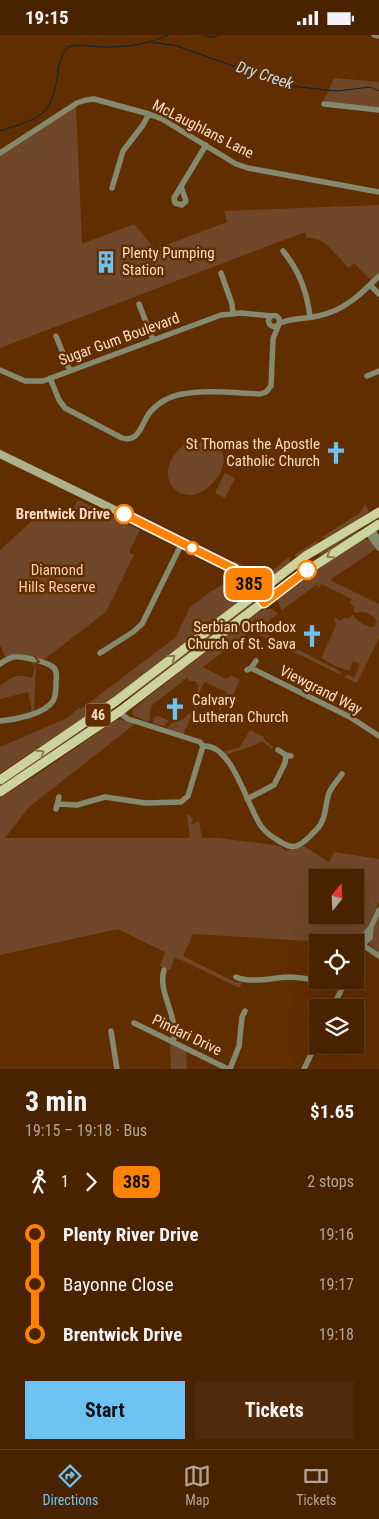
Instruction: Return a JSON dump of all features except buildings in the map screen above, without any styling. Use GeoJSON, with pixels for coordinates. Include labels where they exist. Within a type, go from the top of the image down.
{"type":"FeatureCollection","features":[{"type":"Feature","properties":{"kind":"main road","name":"46"},"geometry":{"type":"LineString","coordinates":[[0,780],[116,701],[307,555],[379,511]]}},
{"type":"Feature","properties":{"kind":"main road"},"geometry":{"type":"LineString","coordinates":[[363,521],[372,528]]}},
{"type":"Feature","properties":{"kind":"main road","name":"46"},"geometry":{"type":"LineString","coordinates":[[0,791],[50,760],[122,710],[313,566],[372,528]]}},
{"type":"Feature","properties":{"kind":"main road"},"geometry":{"type":"LineString","coordinates":[[116,701],[115,706],[122,710]]}},
{"type":"Feature","properties":{"kind":"street","name":"McLaughlans Lane"},"geometry":{"type":"LineString","coordinates":[[0,153],[71,107],[86,100],[101,100],[149,113],[162,119],[236,164],[248,169],[379,192]]}},
{"type":"Feature","properties":{"kind":"street"},"geometry":{"type":"LineString","coordinates":[[324,104],[379,110]]}},
{"type":"Feature","properties":{"kind":"street"},"geometry":{"type":"LineString","coordinates":[[112,188],[123,151],[143,125],[149,113]]}},
{"type":"Feature","properties":{"kind":"street"},"geometry":{"type":"LineString","coordinates":[[181,186],[206,145]]}},
{"type":"Feature","properties":{"kind":"street"},"geometry":{"type":"LineString","coordinates":[[283,251],[295,266],[301,278],[307,295],[310,317]]}},
{"type":"Feature","properties":{"kind":"street"},"geometry":{"type":"LineString","coordinates":[[221,273],[232,303],[233,314]]}},
{"type":"Feature","properties":{"kind":"street","name":"Sugar Gum Boulevard"},"geometry":{"type":"LineString","coordinates":[[0,370],[30,382],[70,371],[211,318],[233,314],[248,314],[272,319],[310,317],[326,314],[356,299],[379,276]]}},
{"type":"Feature","properties":{"kind":"street"},"geometry":{"type":"LineString","coordinates":[[370,285],[379,295]]}},
{"type":"Feature","properties":{"kind":"street"},"geometry":{"type":"LineString","coordinates":[[139,304],[152,340]]}},
{"type":"Feature","properties":{"kind":"street","name":"Sugar Gum Boulevard"},"geometry":{"type":"LineString","coordinates":[[279,323],[297,318]]}},
{"type":"Feature","properties":{"kind":"street"},"geometry":{"type":"LineString","coordinates":[[272,319],[274,326],[279,323]]}},
{"type":"Feature","properties":{"kind":"street"},"geometry":{"type":"LineString","coordinates":[[272,319],[279,323]]}},
{"type":"Feature","properties":{"kind":"street"},"geometry":{"type":"LineString","coordinates":[[50,378],[59,400],[65,408],[125,439],[130,439],[137,435],[151,411],[163,401],[173,396],[189,392],[266,393],[271,383],[272,319]]}},
{"type":"Feature","properties":{"kind":"street"},"geometry":{"type":"LineString","coordinates":[[273,339],[279,323]]}},
{"type":"Feature","properties":{"kind":"street"},"geometry":{"type":"LineString","coordinates":[[56,335],[70,371]]}},
{"type":"Feature","properties":{"kind":"street"},"geometry":{"type":"LineString","coordinates":[[367,376],[379,371]]}},
{"type":"Feature","properties":{"kind":"street"},"geometry":{"type":"LineString","coordinates":[[0,454],[222,562],[259,591],[267,600]]}},
{"type":"Feature","properties":{"kind":"street"},"geometry":{"type":"LineString","coordinates":[[372,528],[379,540]]}},
{"type":"Feature","properties":{"kind":"street"},"geometry":{"type":"LineString","coordinates":[[372,528],[379,548]]}},
{"type":"Feature","properties":{"kind":"street"},"geometry":{"type":"LineString","coordinates":[[100,653],[142,624],[182,543]]}},
{"type":"Feature","properties":{"kind":"street"},"geometry":{"type":"LineString","coordinates":[[0,664],[12,657],[24,658],[52,666],[56,670],[55,696],[48,706],[26,716],[0,721]]}},
{"type":"Feature","properties":{"kind":"street","name":"Viewgrand Way"},"geometry":{"type":"LineString","coordinates":[[256,661],[249,669],[350,717],[379,736]]}},
{"type":"Feature","properties":{"kind":"street"},"geometry":{"type":"LineString","coordinates":[[122,710],[128,719],[200,742],[203,746],[214,748],[226,758],[263,828],[269,835],[286,845],[294,847],[300,845],[319,827],[323,819],[329,793],[342,774]]}},
{"type":"Feature","properties":{"kind":"street"},"geometry":{"type":"LineString","coordinates":[[58,803],[77,805],[102,797],[138,802],[181,802],[187,798],[189,793],[203,746]]}},
{"type":"Feature","properties":{"kind":"street"},"geometry":{"type":"LineString","coordinates":[[247,799],[274,785],[289,756],[278,750]]}},
{"type":"Feature","properties":{"kind":"street"},"geometry":{"type":"LineString","coordinates":[[364,943],[370,937],[371,927],[379,910]]}},
{"type":"Feature","properties":{"kind":"street"},"geometry":{"type":"LineString","coordinates":[[364,945],[379,956]]}},
{"type":"Feature","properties":{"kind":"street"},"geometry":{"type":"LineString","coordinates":[[164,970],[162,979],[175,1030],[173,1042]]}},
{"type":"Feature","properties":{"kind":"street"},"geometry":{"type":"LineString","coordinates":[[236,977],[249,980],[277,977],[309,980]]}},
{"type":"Feature","properties":{"kind":"street"},"geometry":{"type":"LineString","coordinates":[[337,999],[342,989]]}},
{"type":"Feature","properties":{"kind":"street"},"geometry":{"type":"LineString","coordinates":[[229,1069],[239,1046],[242,1017],[245,1011]]}},
{"type":"Feature","properties":{"kind":"street","name":"Pindari Drive"},"geometry":{"type":"LineString","coordinates":[[134,1023],[229,1069]]}},
{"type":"Feature","properties":{"kind":"street"},"geometry":{"type":"LineString","coordinates":[[111,1031],[117,1069]]}},
{"type":"Feature","properties":{"kind":"street"},"geometry":{"type":"LineString","coordinates":[[304,1069],[311,1054]]}},
{"type":"Feature","properties":{"kind":"green space"},"geometry":{"type":"Polygon","coordinates":[[[334,78],[379,82],[379,108],[323,102],[334,78]]]}},
{"type":"Feature","properties":{"kind":"green space"},"geometry":{"type":"Polygon","coordinates":[[[76,106],[82,244],[134,224],[155,249],[227,222],[224,211],[379,205],[379,272],[371,280],[354,263],[349,268],[330,248],[319,240],[307,238],[305,232],[0,348],[0,155],[76,106]]]}},
{"type":"Feature","properties":{"kind":"green space"},"geometry":{"type":"Polygon","coordinates":[[[196,438],[208,439],[217,444],[223,453],[224,459],[218,476],[210,486],[199,493],[188,495],[178,492],[173,488],[169,479],[169,464],[183,445],[196,438]]]}},
{"type":"Feature","properties":{"kind":"green space"},"geometry":{"type":"Polygon","coordinates":[[[225,473],[235,478],[225,498],[215,493],[225,473]]]}},
{"type":"Feature","properties":{"kind":"green space","name":"Diamond Hills Reserve"},"geometry":{"type":"Polygon","coordinates":[[[78,500],[140,530],[129,552],[134,555],[106,612],[42,661],[6,658],[0,645],[0,550],[43,511],[67,522],[78,500]]]}},
{"type":"Feature","properties":{"kind":"green space"},"geometry":{"type":"Polygon","coordinates":[[[365,504],[368,513],[325,539],[323,537],[317,541],[318,543],[297,557],[294,555],[361,512],[365,504]]]}},
{"type":"Feature","properties":{"kind":"green space"},"geometry":{"type":"Polygon","coordinates":[[[358,531],[359,533],[321,556],[319,554],[311,558],[311,557],[358,531]]]}},
{"type":"Feature","properties":{"kind":"green space"},"geometry":{"type":"Polygon","coordinates":[[[363,539],[369,540],[377,548],[330,580],[379,604],[379,638],[357,683],[344,677],[347,674],[354,678],[360,664],[353,661],[349,671],[321,658],[335,628],[334,617],[341,621],[343,618],[349,618],[353,615],[364,625],[374,627],[377,622],[374,617],[366,613],[354,612],[354,607],[350,603],[352,599],[321,584],[319,588],[316,585],[282,610],[277,597],[309,573],[363,539]]]}},
{"type":"Feature","properties":{"kind":"green space"},"geometry":{"type":"Polygon","coordinates":[[[289,557],[290,562],[262,583],[259,583],[233,563],[234,561],[262,574],[269,573],[289,557]]]}},
{"type":"Feature","properties":{"kind":"green space"},"geometry":{"type":"Polygon","coordinates":[[[237,576],[249,591],[246,596],[102,706],[0,773],[0,747],[67,718],[79,708],[81,709],[176,637],[190,607],[210,592],[237,576]]]}},
{"type":"Feature","properties":{"kind":"green space"},"geometry":{"type":"Polygon","coordinates":[[[253,603],[256,603],[156,680],[126,698],[213,631],[253,603]]]}},
{"type":"Feature","properties":{"kind":"green space"},"geometry":{"type":"Polygon","coordinates":[[[264,609],[272,609],[278,614],[268,621],[270,624],[265,633],[284,643],[286,640],[291,646],[340,671],[341,675],[251,631],[203,667],[226,679],[231,675],[240,680],[233,695],[230,694],[220,712],[219,708],[227,692],[205,682],[195,699],[199,686],[195,681],[189,681],[187,678],[151,706],[149,721],[147,722],[134,716],[132,712],[135,707],[264,609]]]}},
{"type":"Feature","properties":{"kind":"green space"},"geometry":{"type":"Polygon","coordinates":[[[36,663],[34,711],[32,712],[28,692],[0,699],[0,686],[15,677],[32,678],[36,663]]]}},
{"type":"Feature","properties":{"kind":"green space"},"geometry":{"type":"Polygon","coordinates":[[[195,701],[204,708],[198,707],[193,712],[183,735],[167,729],[170,724],[183,719],[197,706],[195,701]]]}},
{"type":"Feature","properties":{"kind":"green space"},"geometry":{"type":"Polygon","coordinates":[[[112,711],[113,713],[0,789],[0,783],[112,711]]]}},
{"type":"Feature","properties":{"kind":"green space"},"geometry":{"type":"Polygon","coordinates":[[[159,716],[169,721],[164,726],[153,724],[154,717],[159,716]]]}},
{"type":"Feature","properties":{"kind":"green space"},"geometry":{"type":"Polygon","coordinates":[[[116,720],[123,720],[135,724],[29,807],[5,838],[190,838],[187,815],[190,815],[193,820],[192,825],[199,821],[202,838],[218,838],[273,845],[281,847],[286,851],[302,845],[329,862],[334,852],[379,859],[379,902],[364,935],[309,934],[309,941],[193,934],[183,956],[235,982],[242,983],[239,988],[175,957],[170,970],[160,966],[165,952],[118,929],[0,955],[0,798],[116,720]]]}},
{"type":"Feature","properties":{"kind":"green space"},"geometry":{"type":"Polygon","coordinates":[[[250,730],[264,737],[273,747],[272,749],[262,741],[226,755],[224,752],[240,747],[250,730]]]}},
{"type":"Feature","properties":{"kind":"green space"},"geometry":{"type":"Polygon","coordinates":[[[379,917],[379,953],[369,944],[379,917]]]}},
{"type":"Feature","properties":{"kind":"green space"},"geometry":{"type":"Polygon","coordinates":[[[170,1043],[186,1051],[187,1069],[171,1069],[170,1043]]]}},
{"type":"Feature","properties":{"kind":"waterway","name":"Dry Creek"},"geometry":{"type":"LineString","coordinates":[[0,131],[34,119],[47,107],[52,99],[61,59],[68,47],[77,45],[128,46],[152,41],[168,35]]}},
{"type":"Feature","properties":{"kind":"waterway","name":"Dry Creek"},"geometry":{"type":"LineString","coordinates":[[203,35],[207,37],[218,35]]}},
{"type":"Feature","properties":{"kind":"waterway","name":"Dry Creek"},"geometry":{"type":"LineString","coordinates":[[152,42],[177,46],[272,80],[299,87],[337,91],[370,87],[379,91]]}},
{"type":"Feature","properties":{"kind":"bus line","name":"385"},"geometry":{"type":"LineString","coordinates":[[124,514],[234,569],[264,603],[307,570]]}},
{"type":"Feature","properties":{"kind":"place","name":"Plenty Pumping Station"},"geometry":{"type":"Point","coordinates":[106,262]}},
{"type":"Feature","properties":{"kind":"place","name":"St Thomas the Apostle Catholic Church"},"geometry":{"type":"Point","coordinates":[336,453]}},
{"type":"Feature","properties":{"kind":"place","name":"Brentwick Drive"},"geometry":{"type":"Point","coordinates":[124,514]}},
{"type":"Feature","properties":{"kind":"place","name":"Serbian Orthodox Church of St. Sava"},"geometry":{"type":"Point","coordinates":[312,636]}},
{"type":"Feature","properties":{"kind":"place","name":"Calvary Lutheran Church"},"geometry":{"type":"Point","coordinates":[175,709]}}]}
